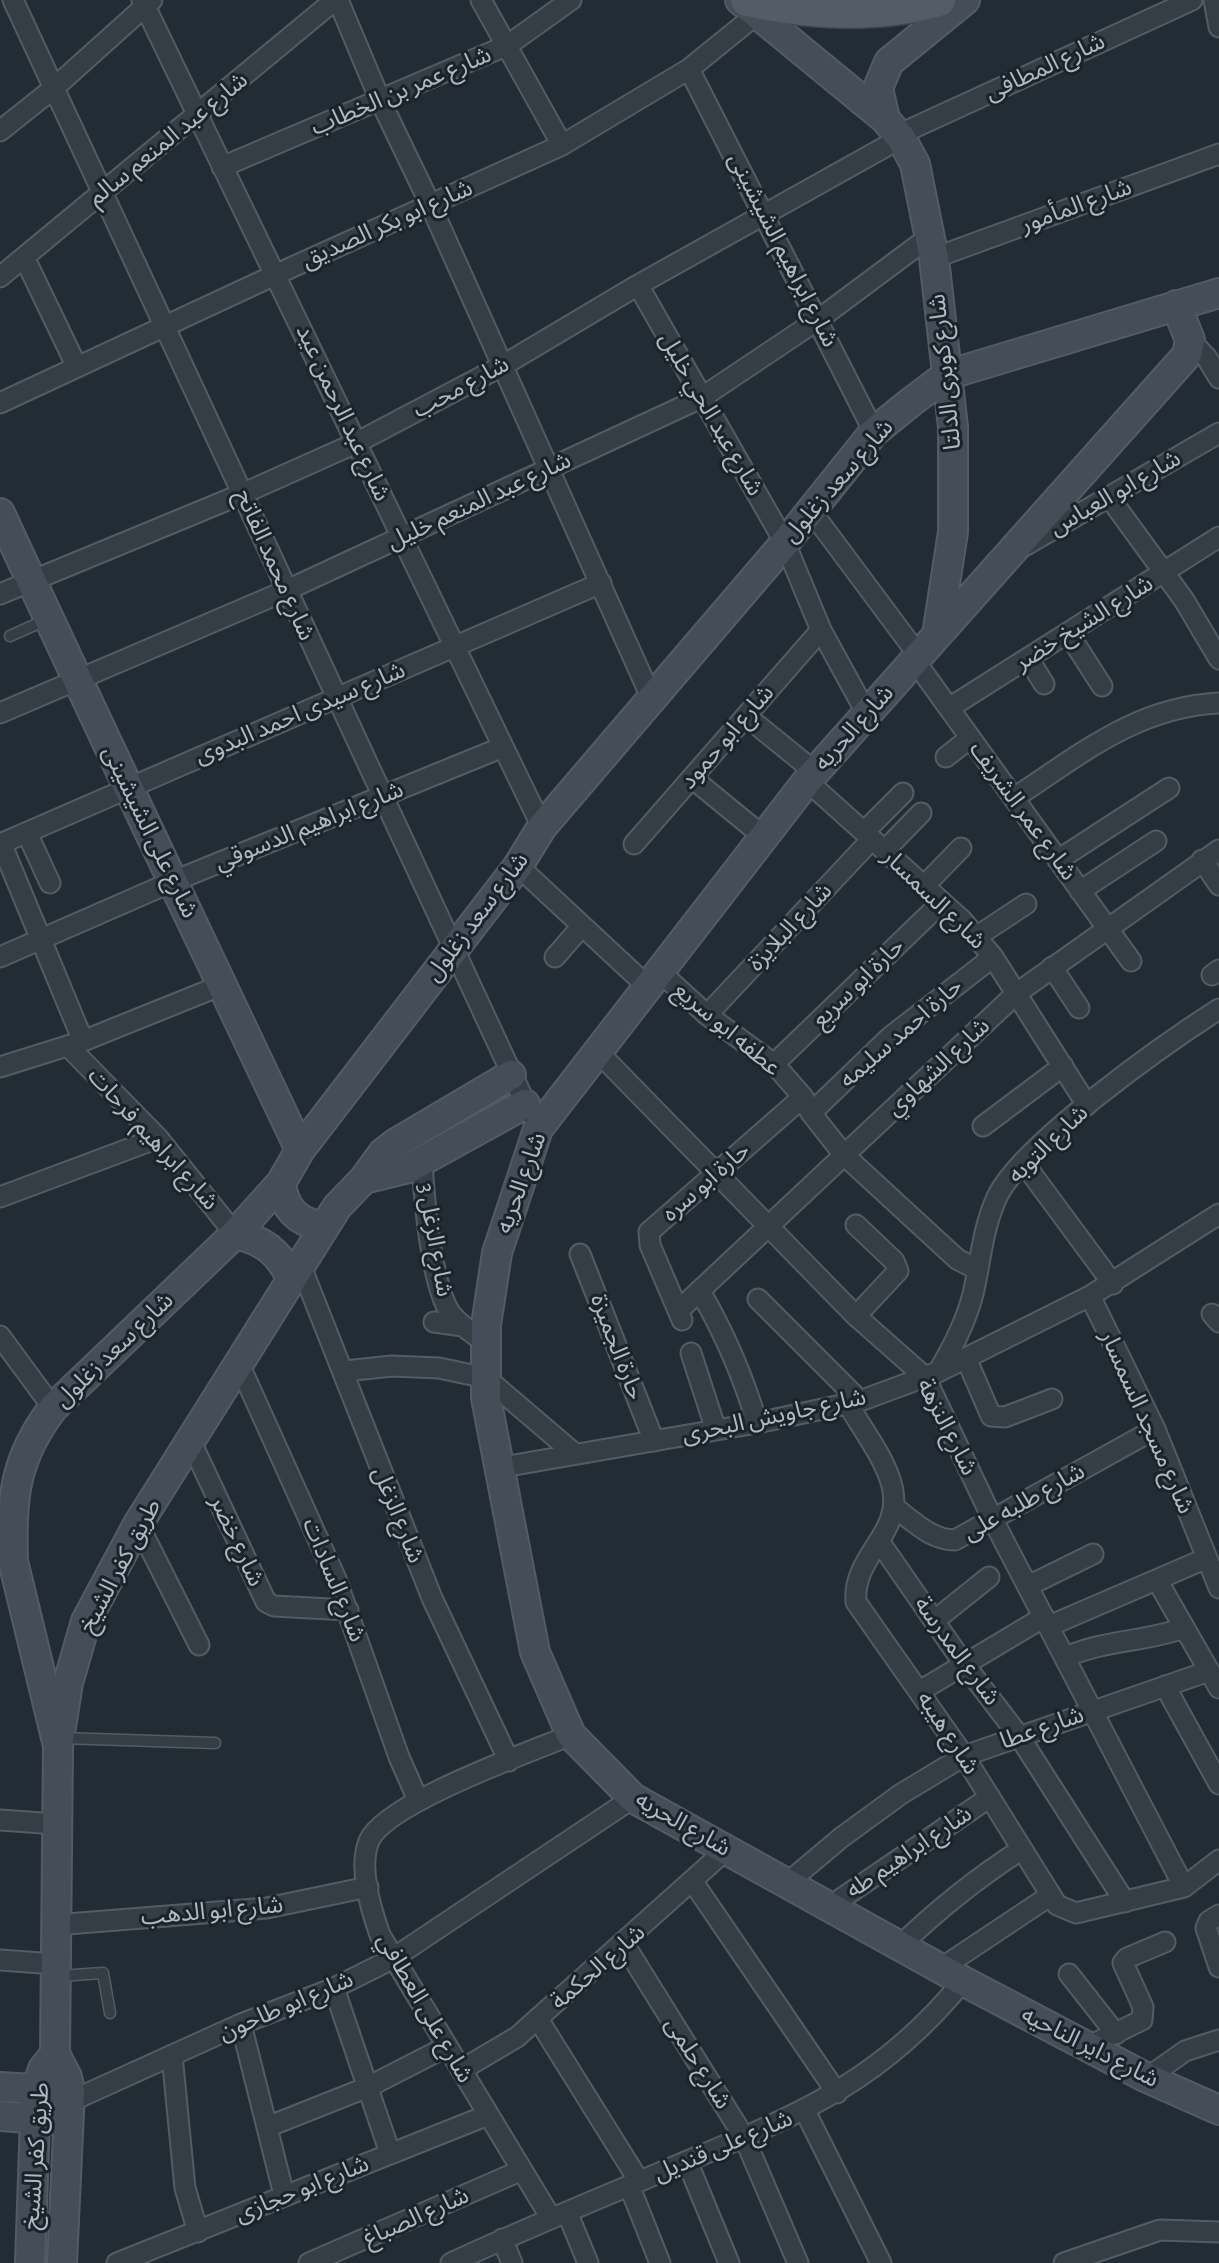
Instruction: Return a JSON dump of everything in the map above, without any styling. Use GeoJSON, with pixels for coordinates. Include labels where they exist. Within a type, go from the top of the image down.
{"type":"FeatureCollection","features":[{"type":"Feature","properties":{"kind":"main road"},"geometry":{"type":"LineString","coordinates":[[748,5],[835,12],[884,10],[939,0]]}},
{"type":"Feature","properties":{"kind":"street","name":"شارع محمد الفاتح"},"geometry":{"type":"LineString","coordinates":[[13,0],[166,326],[285,591],[538,1129]]}},
{"type":"Feature","properties":{"kind":"street"},"geometry":{"type":"LineString","coordinates":[[337,0],[651,697]]}},
{"type":"Feature","properties":{"kind":"street","name":"شارع عبد المنعم سالم"},"geometry":{"type":"LineString","coordinates":[[0,277],[337,0]]}},
{"type":"Feature","properties":{"kind":"street"},"geometry":{"type":"LineString","coordinates":[[481,0],[562,145]]}},
{"type":"Feature","properties":{"kind":"street","name":"شارع عمر بن الخطاب"},"geometry":{"type":"LineString","coordinates":[[222,167],[508,46],[571,0]]}},
{"type":"Feature","properties":{"kind":"street","name":"شارع كوبرى الدلتا"},"geometry":{"type":"LineString","coordinates":[[937,635],[947,583],[954,492],[953,427],[932,247],[915,164],[895,131],[878,88],[889,62],[965,0]]}},
{"type":"Feature","properties":{"kind":"street","name":"شارع المطافى"},"geometry":{"type":"LineString","coordinates":[[895,131],[1192,0]]}},
{"type":"Feature","properties":{"kind":"street"},"geometry":{"type":"LineString","coordinates":[[1214,0],[1219,27]]}},
{"type":"Feature","properties":{"kind":"street"},"geometry":{"type":"LineString","coordinates":[[0,131],[54,88],[146,2]]}},
{"type":"Feature","properties":{"kind":"street","name":"شارع عبد الرحمن عيد"},"geometry":{"type":"LineString","coordinates":[[146,2],[222,167],[277,274],[542,827]]}},
{"type":"Feature","properties":{"kind":"street","name":"شارع ابو بكر الصديق"},"geometry":{"type":"LineString","coordinates":[[0,403],[562,145],[690,69],[748,5]]}},
{"type":"Feature","properties":{"kind":"street","name":"شارع كوبرى الدلتا"},"geometry":{"type":"LineString","coordinates":[[748,5],[895,131]]}},
{"type":"Feature","properties":{"kind":"street","name":"شارع ابراهيم الشيشينى"},"geometry":{"type":"LineString","coordinates":[[690,69],[819,318],[874,432]]}},
{"type":"Feature","properties":{"kind":"street","name":"شارع محب"},"geometry":{"type":"LineString","coordinates":[[0,594],[242,494],[356,443],[502,366],[638,285],[766,214],[895,131]]}},
{"type":"Feature","properties":{"kind":"street","name":"شارع المأمور"},"geometry":{"type":"LineString","coordinates":[[932,247],[1219,154]]}},
{"type":"Feature","properties":{"kind":"street","name":"شارع عبد المنعم خليل"},"geometry":{"type":"LineString","coordinates":[[0,713],[285,591],[701,398],[819,318],[932,247]]}},
{"type":"Feature","properties":{"kind":"street"},"geometry":{"type":"LineString","coordinates":[[25,259],[78,367]]}},
{"type":"Feature","properties":{"kind":"street","name":"شارع عبد الحي خليل"},"geometry":{"type":"LineString","coordinates":[[638,285],[785,543],[821,630],[867,714]]}},
{"type":"Feature","properties":{"kind":"street","name":"شارع سعد زغلول"},"geometry":{"type":"LineString","coordinates":[[58,1742],[6,1564],[7,1480],[53,1408],[235,1234],[281,1183],[300,1150],[452,948],[518,866],[542,827],[785,543],[874,432],[947,375],[1219,293]]}},
{"type":"Feature","properties":{"kind":"street"},"geometry":{"type":"LineString","coordinates":[[1176,305],[1190,340],[1207,358],[1219,378]]}},
{"type":"Feature","properties":{"kind":"street","name":"شارع الحريه"},"geometry":{"type":"LineString","coordinates":[[952,1975],[632,1797],[571,1735],[535,1652],[497,1468],[486,1378],[486,1343],[496,1253],[538,1129],[597,1051],[811,777],[1182,361],[1187,355],[1190,340]]}},
{"type":"Feature","properties":{"kind":"street","name":"شارع ابو العباس"},"geometry":{"type":"LineString","coordinates":[[1010,553],[1219,433]]}},
{"type":"Feature","properties":{"kind":"street"},"geometry":{"type":"LineString","coordinates":[[1109,497],[1164,572],[1219,659]]}},
{"type":"Feature","properties":{"kind":"street","name":"شارع عمر الشريف"},"geometry":{"type":"LineString","coordinates":[[811,511],[1131,961]]}},
{"type":"Feature","properties":{"kind":"street","name":"شارع على الشيشينى"},"geometry":{"type":"LineString","coordinates":[[0,513],[76,680],[300,1150]]}},
{"type":"Feature","properties":{"kind":"street","name":"شارع الشيخ خضر"},"geometry":{"type":"LineString","coordinates":[[949,708],[1219,537]]}},
{"type":"Feature","properties":{"kind":"street","name":"شارع سيدى احمد البدوى"},"geometry":{"type":"LineString","coordinates":[[1,844],[601,583]]}},
{"type":"Feature","properties":{"kind":"street","name":"شارع ابو حمود"},"geometry":{"type":"LineString","coordinates":[[634,844],[821,630]]}},
{"type":"Feature","properties":{"kind":"street"},"geometry":{"type":"LineString","coordinates":[[1068,633],[1102,686]]}},
{"type":"Feature","properties":{"kind":"street"},"geometry":{"type":"LineString","coordinates":[[1028,659],[1044,684]]}},
{"type":"Feature","properties":{"kind":"street"},"geometry":{"type":"LineString","coordinates":[[1014,798],[1124,726],[1182,708],[1219,703]]}},
{"type":"Feature","properties":{"kind":"street","name":"شارع السمسار"},"geometry":{"type":"LineString","coordinates":[[746,716],[976,937],[1017,993],[1087,1105]]}},
{"type":"Feature","properties":{"kind":"street"},"geometry":{"type":"LineString","coordinates":[[946,757],[970,738]]}},
{"type":"Feature","properties":{"kind":"street","name":"شارع ابراهيم الدسوقي"},"geometry":{"type":"LineString","coordinates":[[0,957],[174,881],[503,747]]}},
{"type":"Feature","properties":{"kind":"street"},"geometry":{"type":"LineString","coordinates":[[692,778],[764,837]]}},
{"type":"Feature","properties":{"kind":"street"},"geometry":{"type":"LineString","coordinates":[[1058,860],[1169,788]]}},
{"type":"Feature","properties":{"kind":"street"},"geometry":{"type":"LineString","coordinates":[[874,840],[903,793]]}},
{"type":"Feature","properties":{"kind":"street"},"geometry":{"type":"LineString","coordinates":[[874,840],[921,813]]}},
{"type":"Feature","properties":{"kind":"street"},"geometry":{"type":"LineString","coordinates":[[27,833],[50,883]]}},
{"type":"Feature","properties":{"kind":"street","name":"شارع البلايزة"},"geometry":{"type":"LineString","coordinates":[[707,1015],[874,840]]}},
{"type":"Feature","properties":{"kind":"street"},"geometry":{"type":"LineString","coordinates":[[1080,891],[1156,841]]}},
{"type":"Feature","properties":{"kind":"street"},"geometry":{"type":"LineString","coordinates":[[1,844],[42,939],[76,1044]]}},
{"type":"Feature","properties":{"kind":"street"},"geometry":{"type":"LineString","coordinates":[[924,886],[961,848]]}},
{"type":"Feature","properties":{"kind":"street"},"geometry":{"type":"LineString","coordinates":[[1211,855],[1219,885]]}},
{"type":"Feature","properties":{"kind":"street","name":"شارع الشهاوي"},"geometry":{"type":"LineString","coordinates":[[680,1316],[700,1291],[1017,993],[1211,855]]}},
{"type":"Feature","properties":{"kind":"street","name":"عطفه ابو سريع"},"geometry":{"type":"LineString","coordinates":[[518,866],[582,926],[774,1064],[844,1156],[957,1259],[978,1270]]}},
{"type":"Feature","properties":{"kind":"street","name":"حارة ابو سريع"},"geometry":{"type":"LineString","coordinates":[[774,1064],[942,902]]}},
{"type":"Feature","properties":{"kind":"street"},"geometry":{"type":"LineString","coordinates":[[976,937],[1026,904]]}},
{"type":"Feature","properties":{"kind":"street"},"geometry":{"type":"LineString","coordinates":[[555,957],[582,926]]}},
{"type":"Feature","properties":{"kind":"street","name":"حارة احمد سليمه"},"geometry":{"type":"LineString","coordinates":[[807,1105],[993,957]]}},
{"type":"Feature","properties":{"kind":"street"},"geometry":{"type":"LineString","coordinates":[[1052,967],[1079,1008]]}},
{"type":"Feature","properties":{"kind":"street"},"geometry":{"type":"LineString","coordinates":[[0,1067],[76,1044],[222,985]]}},
{"type":"Feature","properties":{"kind":"street","name":"شارع التوبه"},"geometry":{"type":"LineString","coordinates":[[932,1374],[963,1323],[978,1270],[983,1231],[988,1218],[999,1194],[1023,1162],[1087,1105],[1219,1009]]}},
{"type":"Feature","properties":{"kind":"street","name":"شارع ابراهيم فرحات"},"geometry":{"type":"LineString","coordinates":[[76,1044],[158,1138],[235,1234]]}},
{"type":"Feature","properties":{"kind":"street","name":"شارع النزهة"},"geometry":{"type":"LineString","coordinates":[[597,1051],[770,1225],[856,1316],[932,1374],[993,1520],[1184,1887]]}},
{"type":"Feature","properties":{"kind":"street"},"geometry":{"type":"LineString","coordinates":[[982,1126],[1063,1066]]}},
{"type":"Feature","properties":{"kind":"street","name":"طريق كفر الشيخ"},"geometry":{"type":"LineString","coordinates":[[62,2263],[69,2104],[67,2077],[55,2053],[58,1742],[68,1683],[86,1621],[138,1524],[323,1227],[383,1153],[511,1075]]}},
{"type":"Feature","properties":{"kind":"street"},"geometry":{"type":"LineString","coordinates":[[364,1179],[394,1174],[422,1161],[525,1104]]}},
{"type":"Feature","properties":{"kind":"street","name":"حارة ابو سره"},"geometry":{"type":"LineString","coordinates":[[680,1316],[647,1239],[654,1227],[718,1172],[807,1105]]}},
{"type":"Feature","properties":{"kind":"street"},"geometry":{"type":"LineString","coordinates":[[0,1196],[158,1138]]}},
{"type":"Feature","properties":{"kind":"street","name":"شارع الزغل 3"},"geometry":{"type":"LineString","coordinates":[[422,1161],[427,1223],[443,1298],[454,1318],[486,1343]]}},
{"type":"Feature","properties":{"kind":"street"},"geometry":{"type":"LineString","coordinates":[[1023,1162],[1113,1284]]}},
{"type":"Feature","properties":{"kind":"street"},"geometry":{"type":"LineString","coordinates":[[281,1183],[288,1209],[309,1224],[323,1227]]}},
{"type":"Feature","properties":{"kind":"street","name":"شارع جاويش البحرى"},"geometry":{"type":"LineString","coordinates":[[497,1468],[757,1423],[854,1402],[932,1374],[1090,1296],[1219,1215]]}},
{"type":"Feature","properties":{"kind":"street"},"geometry":{"type":"LineString","coordinates":[[856,1225],[894,1261],[898,1271],[856,1316]]}},
{"type":"Feature","properties":{"kind":"street"},"geometry":{"type":"LineString","coordinates":[[235,1234],[264,1243],[296,1271]]}},
{"type":"Feature","properties":{"kind":"street","name":"حارة الجميزة"},"geometry":{"type":"LineString","coordinates":[[580,1254],[654,1441]]}},
{"type":"Feature","properties":{"kind":"street","name":"شارع الزغل"},"geometry":{"type":"LineString","coordinates":[[296,1271],[345,1371],[393,1506],[432,1598],[509,1761]]}},
{"type":"Feature","properties":{"kind":"street"},"geometry":{"type":"LineString","coordinates":[[700,1291],[724,1333],[743,1377],[757,1423]]}},
{"type":"Feature","properties":{"kind":"street","name":"شارع مسجد السمسار"},"geometry":{"type":"LineString","coordinates":[[1090,1296],[1155,1429],[1211,1557],[1219,1588]]}},
{"type":"Feature","properties":{"kind":"street"},"geometry":{"type":"LineString","coordinates":[[758,1299],[854,1402],[892,1486],[894,1507]]}},
{"type":"Feature","properties":{"kind":"street"},"geometry":{"type":"LineString","coordinates":[[434,1322],[463,1326]]}},
{"type":"Feature","properties":{"kind":"street"},"geometry":{"type":"LineString","coordinates":[[0,1336],[53,1408]]}},
{"type":"Feature","properties":{"kind":"street"},"geometry":{"type":"LineString","coordinates":[[691,1353],[716,1430]]}},
{"type":"Feature","properties":{"kind":"street"},"geometry":{"type":"LineString","coordinates":[[967,1357],[991,1416],[1005,1417],[1052,1399]]}},
{"type":"Feature","properties":{"kind":"street","name":"شارع السادات"},"geometry":{"type":"LineString","coordinates":[[239,1364],[348,1610],[398,1757],[418,1800]]}},
{"type":"Feature","properties":{"kind":"street"},"geometry":{"type":"LineString","coordinates":[[345,1371],[392,1366],[439,1368],[486,1378],[575,1454]]}},
{"type":"Feature","properties":{"kind":"street","name":"شارع طلبه على"},"geometry":{"type":"LineString","coordinates":[[894,1507],[943,1540],[955,1540],[1155,1429]]}},
{"type":"Feature","properties":{"kind":"street","name":"شارع خضر"},"geometry":{"type":"LineString","coordinates":[[191,1442],[266,1602],[274,1606],[348,1610]]}},
{"type":"Feature","properties":{"kind":"street","name":"شارع هيبه"},"geometry":{"type":"LineString","coordinates":[[894,1507],[889,1525],[861,1567],[855,1584],[856,1602],[964,1756],[1051,1895],[1066,1911],[1076,1913],[1184,1887],[1219,1860]]}},
{"type":"Feature","properties":{"kind":"street"},"geometry":{"type":"LineString","coordinates":[[138,1524],[199,1645]]}},
{"type":"Feature","properties":{"kind":"street","name":"شارع المدرسة"},"geometry":{"type":"LineString","coordinates":[[879,1541],[964,1664],[1019,1736],[1125,1902]]}},
{"type":"Feature","properties":{"kind":"street"},"geometry":{"type":"LineString","coordinates":[[1028,1586],[1093,1553]]}},
{"type":"Feature","properties":{"kind":"street"},"geometry":{"type":"LineString","coordinates":[[920,1690],[1047,1621],[1211,1557]]}},
{"type":"Feature","properties":{"kind":"street"},"geometry":{"type":"LineString","coordinates":[[934,1621],[989,1577]]}},
{"type":"Feature","properties":{"kind":"street"},"geometry":{"type":"LineString","coordinates":[[1157,1580],[1214,1679]]}},
{"type":"Feature","properties":{"kind":"street"},"geometry":{"type":"LineString","coordinates":[[1066,1657],[1091,1646],[1148,1640],[1184,1628]]}},
{"type":"Feature","properties":{"kind":"street","name":"شارع عطا"},"geometry":{"type":"LineString","coordinates":[[786,1884],[852,1829],[964,1756],[1165,1686],[1214,1679]]}},
{"type":"Feature","properties":{"kind":"street"},"geometry":{"type":"LineString","coordinates":[[1165,1686],[1219,1784]]}},
{"type":"Feature","properties":{"kind":"street","name":"شارع على العطافي"},"geometry":{"type":"LineString","coordinates":[[571,1735],[418,1800],[373,1833],[366,1853],[372,1911],[392,1959],[522,2171],[559,2215],[588,2263]]}},
{"type":"Feature","properties":{"kind":"street","name":"شارع ابو طاحون"},"geometry":{"type":"LineString","coordinates":[[69,2104],[241,2024],[334,1988],[392,1959],[632,1797]]}},
{"type":"Feature","properties":{"kind":"street","name":"شارع ابراهيم طه"},"geometry":{"type":"LineString","coordinates":[[829,1907],[990,1797]]}},
{"type":"Feature","properties":{"kind":"street"},"geometry":{"type":"LineString","coordinates":[[0,1820],[56,1824]]}},
{"type":"Feature","properties":{"kind":"street"},"geometry":{"type":"LineString","coordinates":[[900,1946],[957,1893],[1022,1849]]}},
{"type":"Feature","properties":{"kind":"street","name":"شارع الحكمة"},"geometry":{"type":"LineString","coordinates":[[461,2070],[517,2037],[726,1850]]}},
{"type":"Feature","properties":{"kind":"street"},"geometry":{"type":"LineString","coordinates":[[693,1882],[837,2093]]}},
{"type":"Feature","properties":{"kind":"street","name":"شارع ابو الدهب"},"geometry":{"type":"LineString","coordinates":[[55,1925],[268,1908],[368,1887]]}},
{"type":"Feature","properties":{"kind":"street","name":"شارع على قنديل"},"geometry":{"type":"LineString","coordinates":[[452,2263],[502,2239],[805,2111],[837,2093],[906,2044],[952,1975],[1051,1895]]}},
{"type":"Feature","properties":{"kind":"street"},"geometry":{"type":"LineString","coordinates":[[1219,1915],[1209,1921],[1206,1928],[1219,1966]]}},
{"type":"Feature","properties":{"kind":"street"},"geometry":{"type":"LineString","coordinates":[[1089,2046],[1142,2020],[1145,2013],[1124,1967],[1124,1960],[1165,1942]]}},
{"type":"Feature","properties":{"kind":"street","name":"شارع حلمى"},"geometry":{"type":"LineString","coordinates":[[624,1944],[744,2137],[798,2263]]}},
{"type":"Feature","properties":{"kind":"street"},"geometry":{"type":"LineString","coordinates":[[0,1960],[55,1970]]}},
{"type":"Feature","properties":{"kind":"street"},"geometry":{"type":"LineString","coordinates":[[1069,1974],[1116,2034]]}},
{"type":"Feature","properties":{"kind":"street","name":"شارع داير الناحيه"},"geometry":{"type":"LineString","coordinates":[[952,1975],[1147,2078],[1219,2110]]}},
{"type":"Feature","properties":{"kind":"street"},"geometry":{"type":"LineString","coordinates":[[334,1988],[390,2153]]}},
{"type":"Feature","properties":{"kind":"street"},"geometry":{"type":"LineString","coordinates":[[538,2019],[634,2183],[660,2263]]}},
{"type":"Feature","properties":{"kind":"street"},"geometry":{"type":"LineString","coordinates":[[241,2024],[284,2195]]}},
{"type":"Feature","properties":{"kind":"street"},"geometry":{"type":"LineString","coordinates":[[1147,2078],[1185,2052],[1219,2040]]}},
{"type":"Feature","properties":{"kind":"street"},"geometry":{"type":"LineString","coordinates":[[267,2127],[368,2087],[446,2047]]}},
{"type":"Feature","properties":{"kind":"street","name":"طريق كفر الشيخ"},"geometry":{"type":"LineString","coordinates":[[30,2263],[36,2089],[43,2070],[55,2053]]}},
{"type":"Feature","properties":{"kind":"street"},"geometry":{"type":"LineString","coordinates":[[172,2055],[185,2188],[198,2232]]}},
{"type":"Feature","properties":{"kind":"street"},"geometry":{"type":"LineString","coordinates":[[0,2087],[36,2089],[69,2104]]}},
{"type":"Feature","properties":{"kind":"street"},"geometry":{"type":"LineString","coordinates":[[0,2116],[34,2119],[69,2104]]}},
{"type":"Feature","properties":{"kind":"street"},"geometry":{"type":"LineString","coordinates":[[805,2111],[881,2263]]}},
{"type":"Feature","properties":{"kind":"street","name":"شارع ابو حجازى"},"geometry":{"type":"LineString","coordinates":[[117,2263],[142,2259],[284,2195],[488,2115]]}},
{"type":"Feature","properties":{"kind":"street"},"geometry":{"type":"LineString","coordinates":[[687,2161],[729,2263]]}},
{"type":"Feature","properties":{"kind":"street","name":"شارع الصباغ"},"geometry":{"type":"LineString","coordinates":[[309,2263],[522,2171]]}},
{"type":"Feature","properties":{"kind":"street"},"geometry":{"type":"LineString","coordinates":[[1064,2263],[1160,2230],[1180,2228],[1219,2232]]}},
{"type":"Feature","properties":{"kind":"street"},"geometry":{"type":"LineString","coordinates":[[502,2239],[512,2263]]}},
{"type":"Feature","properties":{"kind":"lane"},"geometry":{"type":"LineString","coordinates":[[10,636],[48,619]]}},
{"type":"Feature","properties":{"kind":"lane"},"geometry":{"type":"LineString","coordinates":[[58,1742],[215,1743]]}},
{"type":"Feature","properties":{"kind":"lane"},"geometry":{"type":"LineString","coordinates":[[55,1970],[103,1973],[110,2013]]}}]}
